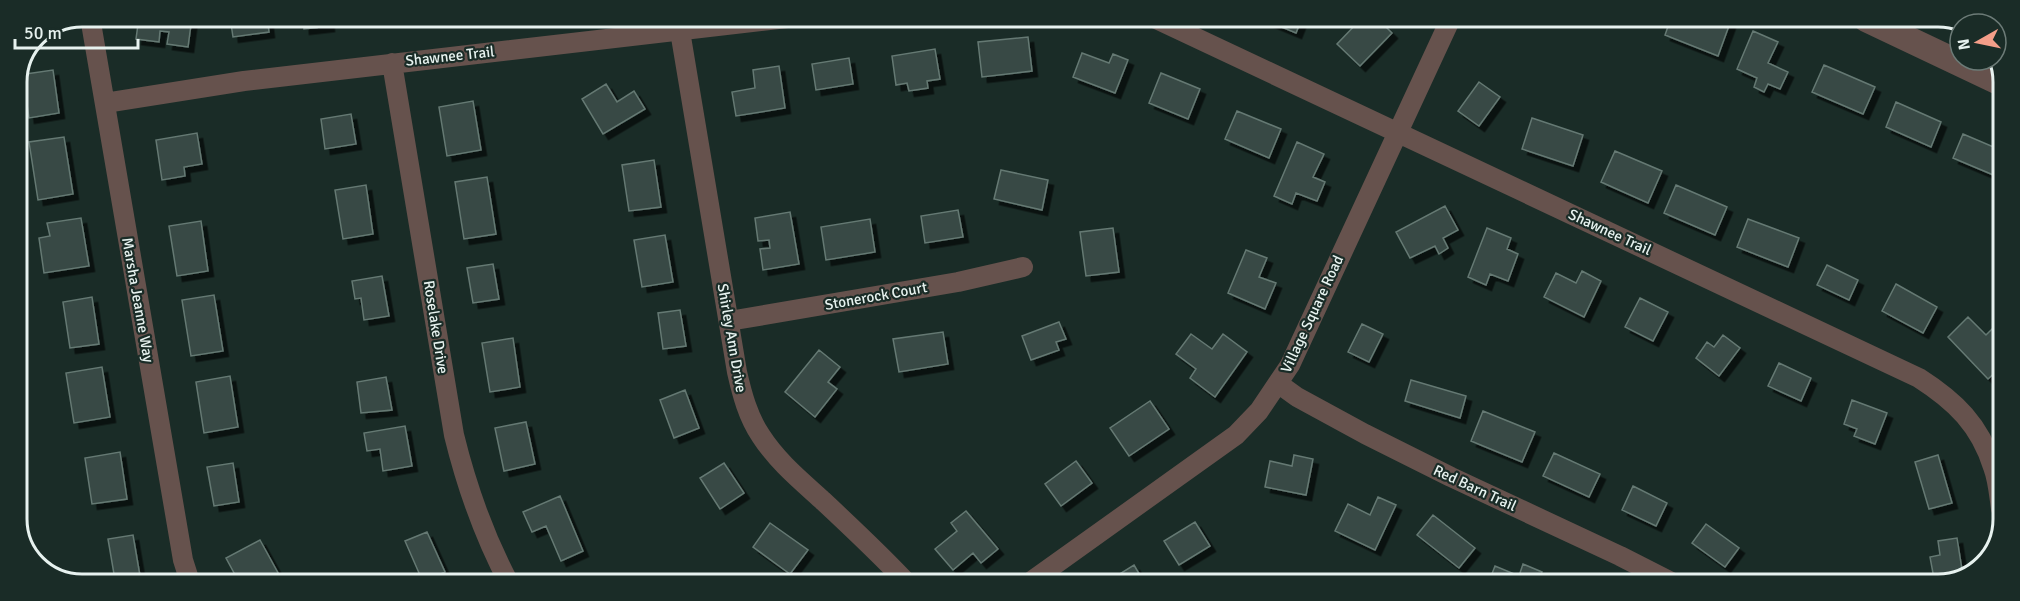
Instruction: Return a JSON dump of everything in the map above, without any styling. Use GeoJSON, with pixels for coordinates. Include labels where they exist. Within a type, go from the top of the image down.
{"type":"FeatureCollection","features":[{"type":"Feature","properties":{"kind":"street","name":"Marsha Jeanne Way"},"geometry":{"type":"LineString","coordinates":[[92,27],[181,548],[188,574]]}},
{"type":"Feature","properties":{"kind":"street","name":"Shawnee Trail"},"geometry":{"type":"LineString","coordinates":[[105,103],[244,81],[707,27]]}},
{"type":"Feature","properties":{"kind":"street","name":"Shawnee Trail"},"geometry":{"type":"LineString","coordinates":[[1173,27],[1920,378],[1944,393],[1974,426],[1993,466]]}},
{"type":"Feature","properties":{"kind":"street","name":"Village Square Road"},"geometry":{"type":"LineString","coordinates":[[1042,574],[1236,435],[1259,411],[1290,365],[1447,27]]}},
{"type":"Feature","properties":{"kind":"street"},"geometry":{"type":"LineString","coordinates":[[1883,27],[1993,79]]}},
{"type":"Feature","properties":{"kind":"street","name":"Shirley Ann Drive"},"geometry":{"type":"LineString","coordinates":[[680,30],[742,394],[750,416],[760,436],[779,460],[877,550],[899,574]]}},
{"type":"Feature","properties":{"kind":"street","name":"Roselake Drive"},"geometry":{"type":"LineString","coordinates":[[392,63],[454,435],[467,485],[480,522],[505,574]]}},
{"type":"Feature","properties":{"kind":"street","name":"Stonerock Court"},"geometry":{"type":"LineString","coordinates":[[729,321],[958,282],[1023,267]]}},
{"type":"Feature","properties":{"kind":"street","name":"Red Barn Trail"},"geometry":{"type":"LineString","coordinates":[[1279,384],[1297,397],[1365,434],[1655,574]]}},
{"type":"Feature","properties":{"kind":"building"},"geometry":{"type":"Polygon","coordinates":[[[138,27],[191,27],[188,47],[167,44],[169,32],[160,31],[159,42],[136,39],[138,27]]]}},
{"type":"Feature","properties":{"kind":"building"},"geometry":{"type":"Polygon","coordinates":[[[232,27],[268,27],[269,32],[233,37],[232,27]]]}},
{"type":"Feature","properties":{"kind":"building"},"geometry":{"type":"Polygon","coordinates":[[[1282,27],[1298,27],[1296,33],[1282,27]]]}},
{"type":"Feature","properties":{"kind":"building"},"geometry":{"type":"Polygon","coordinates":[[[1353,27],[1386,27],[1392,33],[1360,66],[1337,44],[1353,27]]]}},
{"type":"Feature","properties":{"kind":"building"},"geometry":{"type":"Polygon","coordinates":[[[1668,27],[1729,27],[1718,56],[1665,35],[1668,27]]]}},
{"type":"Feature","properties":{"kind":"building"},"geometry":{"type":"Polygon","coordinates":[[[1753,31],[1778,42],[1768,63],[1788,72],[1780,89],[1768,84],[1764,92],[1754,87],[1757,78],[1737,69],[1753,31]]]}},
{"type":"Feature","properties":{"kind":"building"},"geometry":{"type":"Polygon","coordinates":[[[1028,37],[1032,71],[982,77],[978,42],[1028,37]]]}},
{"type":"Feature","properties":{"kind":"building"},"geometry":{"type":"Polygon","coordinates":[[[935,49],[940,79],[927,81],[928,88],[909,91],[907,83],[896,85],[892,56],[935,49]]]}},
{"type":"Feature","properties":{"kind":"building"},"geometry":{"type":"Polygon","coordinates":[[[1082,53],[1109,63],[1113,54],[1128,60],[1115,93],[1073,77],[1082,53]]]}},
{"type":"Feature","properties":{"kind":"building"},"geometry":{"type":"Polygon","coordinates":[[[849,58],[853,84],[816,90],[812,64],[849,58]]]}},
{"type":"Feature","properties":{"kind":"building"},"geometry":{"type":"Polygon","coordinates":[[[1824,65],[1875,87],[1863,114],[1812,92],[1824,65]]]}},
{"type":"Feature","properties":{"kind":"building"},"geometry":{"type":"Polygon","coordinates":[[[779,66],[785,108],[736,116],[732,92],[755,88],[753,70],[779,66]]]}},
{"type":"Feature","properties":{"kind":"building"},"geometry":{"type":"Polygon","coordinates":[[[53,70],[59,113],[29,118],[28,74],[53,70]]]}},
{"type":"Feature","properties":{"kind":"building"},"geometry":{"type":"Polygon","coordinates":[[[1161,73],[1200,89],[1188,119],[1149,103],[1161,73]]]}},
{"type":"Feature","properties":{"kind":"building"},"geometry":{"type":"Polygon","coordinates":[[[1479,82],[1500,97],[1479,126],[1458,111],[1479,82]]]}},
{"type":"Feature","properties":{"kind":"building"},"geometry":{"type":"Polygon","coordinates":[[[606,84],[617,102],[634,91],[645,109],[603,134],[582,99],[606,84]]]}},
{"type":"Feature","properties":{"kind":"building"},"geometry":{"type":"Polygon","coordinates":[[[473,101],[481,150],[447,156],[439,107],[473,101]]]}},
{"type":"Feature","properties":{"kind":"building"},"geometry":{"type":"Polygon","coordinates":[[[1896,102],[1941,122],[1931,147],[1886,127],[1896,102]]]}},
{"type":"Feature","properties":{"kind":"building"},"geometry":{"type":"Polygon","coordinates":[[[1237,111],[1281,129],[1269,158],[1225,139],[1237,111]]]}},
{"type":"Feature","properties":{"kind":"building"},"geometry":{"type":"Polygon","coordinates":[[[351,114],[356,144],[325,149],[321,119],[351,114]]]}},
{"type":"Feature","properties":{"kind":"building"},"geometry":{"type":"Polygon","coordinates":[[[1532,118],[1583,135],[1573,166],[1522,149],[1532,118]]]}},
{"type":"Feature","properties":{"kind":"building"},"geometry":{"type":"Polygon","coordinates":[[[197,133],[202,164],[184,167],[185,176],[162,180],[156,140],[197,133]]]}},
{"type":"Feature","properties":{"kind":"building"},"geometry":{"type":"Polygon","coordinates":[[[1963,134],[1993,147],[1993,175],[1953,158],[1963,134]]]}},
{"type":"Feature","properties":{"kind":"building"},"geometry":{"type":"Polygon","coordinates":[[[64,137],[73,194],[38,200],[29,142],[64,137]]]}},
{"type":"Feature","properties":{"kind":"building"},"geometry":{"type":"Polygon","coordinates":[[[1297,142],[1324,154],[1313,177],[1325,182],[1317,201],[1296,193],[1292,204],[1274,196],[1297,142]]]}},
{"type":"Feature","properties":{"kind":"building"},"geometry":{"type":"Polygon","coordinates":[[[1615,151],[1662,171],[1648,203],[1601,182],[1615,151]]]}},
{"type":"Feature","properties":{"kind":"building"},"geometry":{"type":"Polygon","coordinates":[[[654,160],[661,207],[629,211],[622,165],[654,160]]]}},
{"type":"Feature","properties":{"kind":"building"},"geometry":{"type":"Polygon","coordinates":[[[1001,170],[1048,180],[1042,210],[994,199],[1001,170]]]}},
{"type":"Feature","properties":{"kind":"building"},"geometry":{"type":"Polygon","coordinates":[[[487,177],[496,234],[464,239],[455,182],[487,177]]]}},
{"type":"Feature","properties":{"kind":"building"},"geometry":{"type":"Polygon","coordinates":[[[366,185],[373,234],[343,239],[335,190],[366,185]]]}},
{"type":"Feature","properties":{"kind":"building"},"geometry":{"type":"Polygon","coordinates":[[[1676,185],[1727,207],[1715,235],[1664,213],[1676,185]]]}},
{"type":"Feature","properties":{"kind":"building"},"geometry":{"type":"Polygon","coordinates":[[[1445,206],[1458,230],[1443,238],[1448,248],[1439,254],[1435,246],[1410,258],[1396,232],[1445,206]]]}},
{"type":"Feature","properties":{"kind":"building"},"geometry":{"type":"Polygon","coordinates":[[[958,210],[963,237],[925,243],[921,216],[958,210]]]}},
{"type":"Feature","properties":{"kind":"building"},"geometry":{"type":"Polygon","coordinates":[[[790,212],[799,264],[763,270],[760,249],[770,248],[769,240],[758,241],[755,218],[790,212]]]}},
{"type":"Feature","properties":{"kind":"building"},"geometry":{"type":"Polygon","coordinates":[[[81,218],[89,266],[44,273],[39,238],[50,236],[47,223],[81,218]]]}},
{"type":"Feature","properties":{"kind":"building"},"geometry":{"type":"Polygon","coordinates":[[[870,219],[875,252],[826,260],[821,227],[870,219]]]}},
{"type":"Feature","properties":{"kind":"building"},"geometry":{"type":"Polygon","coordinates":[[[1748,219],[1799,238],[1788,267],[1737,247],[1748,219]]]}},
{"type":"Feature","properties":{"kind":"building"},"geometry":{"type":"Polygon","coordinates":[[[201,221],[208,271],[177,276],[169,226],[201,221]]]}},
{"type":"Feature","properties":{"kind":"building"},"geometry":{"type":"Polygon","coordinates":[[[1113,228],[1119,272],[1086,276],[1080,232],[1113,228]]]}},
{"type":"Feature","properties":{"kind":"building"},"geometry":{"type":"Polygon","coordinates":[[[1487,228],[1511,238],[1507,249],[1518,254],[1508,281],[1490,274],[1486,285],[1468,277],[1487,228]]]}},
{"type":"Feature","properties":{"kind":"building"},"geometry":{"type":"Polygon","coordinates":[[[665,235],[673,282],[642,287],[634,240],[665,235]]]}},
{"type":"Feature","properties":{"kind":"building"},"geometry":{"type":"Polygon","coordinates":[[[1246,250],[1267,258],[1259,277],[1276,283],[1265,309],[1228,293],[1246,250]]]}},
{"type":"Feature","properties":{"kind":"building"},"geometry":{"type":"Polygon","coordinates":[[[493,264],[499,299],[473,303],[467,268],[493,264]]]}},
{"type":"Feature","properties":{"kind":"building"},"geometry":{"type":"Polygon","coordinates":[[[1827,265],[1858,280],[1849,300],[1817,285],[1827,265]]]}},
{"type":"Feature","properties":{"kind":"building"},"geometry":{"type":"Polygon","coordinates":[[[1582,271],[1601,281],[1584,317],[1544,297],[1556,273],[1576,283],[1582,271]]]}},
{"type":"Feature","properties":{"kind":"building"},"geometry":{"type":"Polygon","coordinates":[[[382,276],[389,316],[364,320],[361,298],[355,299],[352,281],[382,276]]]}},
{"type":"Feature","properties":{"kind":"building"},"geometry":{"type":"Polygon","coordinates":[[[1896,284],[1937,307],[1923,333],[1882,311],[1896,284]]]}},
{"type":"Feature","properties":{"kind":"building"},"geometry":{"type":"Polygon","coordinates":[[[214,295],[223,351],[191,356],[182,300],[214,295]]]}},
{"type":"Feature","properties":{"kind":"building"},"geometry":{"type":"Polygon","coordinates":[[[92,297],[99,344],[70,348],[63,302],[92,297]]]}},
{"type":"Feature","properties":{"kind":"building"},"geometry":{"type":"Polygon","coordinates":[[[1640,298],[1668,312],[1653,341],[1625,327],[1640,298]]]}},
{"type":"Feature","properties":{"kind":"building"},"geometry":{"type":"Polygon","coordinates":[[[680,310],[686,346],[663,349],[658,313],[680,310]]]}},
{"type":"Feature","properties":{"kind":"building"},"geometry":{"type":"Polygon","coordinates":[[[1968,317],[1986,335],[1993,328],[1993,374],[1988,379],[1948,337],[1968,317]]]}},
{"type":"Feature","properties":{"kind":"building"},"geometry":{"type":"Polygon","coordinates":[[[1059,322],[1066,339],[1056,342],[1059,350],[1031,360],[1022,336],[1059,322]]]}},
{"type":"Feature","properties":{"kind":"building"},"geometry":{"type":"Polygon","coordinates":[[[1362,324],[1383,334],[1369,362],[1348,352],[1362,324]]]}},
{"type":"Feature","properties":{"kind":"building"},"geometry":{"type":"Polygon","coordinates":[[[943,332],[948,364],[899,372],[893,339],[943,332]]]}},
{"type":"Feature","properties":{"kind":"building"},"geometry":{"type":"Polygon","coordinates":[[[1191,334],[1212,349],[1223,334],[1247,352],[1215,397],[1190,378],[1196,369],[1176,354],[1191,334]]]}},
{"type":"Feature","properties":{"kind":"building"},"geometry":{"type":"Polygon","coordinates":[[[1723,335],[1740,348],[1719,376],[1696,358],[1707,342],[1714,347],[1723,335]]]}},
{"type":"Feature","properties":{"kind":"building"},"geometry":{"type":"Polygon","coordinates":[[[513,338],[520,387],[490,392],[482,343],[513,338]]]}},
{"type":"Feature","properties":{"kind":"building"},"geometry":{"type":"Polygon","coordinates":[[[819,350],[840,367],[828,382],[837,389],[815,417],[785,392],[819,350]]]}},
{"type":"Feature","properties":{"kind":"building"},"geometry":{"type":"Polygon","coordinates":[[[1779,363],[1811,378],[1801,401],[1768,386],[1779,363]]]}},
{"type":"Feature","properties":{"kind":"building"},"geometry":{"type":"Polygon","coordinates":[[[102,367],[110,417],[74,423],[66,373],[102,367]]]}},
{"type":"Feature","properties":{"kind":"building"},"geometry":{"type":"Polygon","coordinates":[[[230,376],[238,427],[204,433],[196,382],[230,376]]]}},
{"type":"Feature","properties":{"kind":"building"},"geometry":{"type":"Polygon","coordinates":[[[386,377],[392,410],[361,413],[357,382],[386,377]]]}},
{"type":"Feature","properties":{"kind":"building"},"geometry":{"type":"Polygon","coordinates":[[[1411,380],[1466,396],[1460,418],[1405,401],[1411,380]]]}},
{"type":"Feature","properties":{"kind":"building"},"geometry":{"type":"Polygon","coordinates":[[[685,390],[699,428],[674,438],[660,400],[685,390]]]}},
{"type":"Feature","properties":{"kind":"building"},"geometry":{"type":"Polygon","coordinates":[[[1852,400],[1887,413],[1875,444],[1854,436],[1857,429],[1844,424],[1852,400]]]}},
{"type":"Feature","properties":{"kind":"building"},"geometry":{"type":"Polygon","coordinates":[[[1150,401],[1169,429],[1129,456],[1110,428],[1150,401]]]}},
{"type":"Feature","properties":{"kind":"building"},"geometry":{"type":"Polygon","coordinates":[[[1483,411],[1535,432],[1522,462],[1471,441],[1483,411]]]}},
{"type":"Feature","properties":{"kind":"building"},"geometry":{"type":"Polygon","coordinates":[[[526,422],[535,464],[504,471],[495,428],[526,422]]]}},
{"type":"Feature","properties":{"kind":"building"},"geometry":{"type":"Polygon","coordinates":[[[405,426],[412,466],[383,471],[380,449],[367,451],[364,433],[405,426]]]}},
{"type":"Feature","properties":{"kind":"building"},"geometry":{"type":"Polygon","coordinates":[[[120,452],[127,499],[92,504],[85,458],[120,452]]]}},
{"type":"Feature","properties":{"kind":"building"},"geometry":{"type":"Polygon","coordinates":[[[1554,453],[1600,474],[1589,497],[1543,476],[1554,453]]]}},
{"type":"Feature","properties":{"kind":"building"},"geometry":{"type":"Polygon","coordinates":[[[1294,455],[1313,459],[1306,495],[1265,487],[1270,461],[1292,466],[1294,455]]]}},
{"type":"Feature","properties":{"kind":"building"},"geometry":{"type":"Polygon","coordinates":[[[1938,455],[1952,503],[1929,509],[1915,462],[1938,455]]]}},
{"type":"Feature","properties":{"kind":"building"},"geometry":{"type":"Polygon","coordinates":[[[1076,461],[1092,483],[1061,506],[1045,484],[1076,461]]]}},
{"type":"Feature","properties":{"kind":"building"},"geometry":{"type":"Polygon","coordinates":[[[233,463],[239,502],[214,506],[207,467],[233,463]]]}},
{"type":"Feature","properties":{"kind":"building"},"geometry":{"type":"Polygon","coordinates":[[[724,463],[744,493],[720,509],[700,478],[724,463]]]}},
{"type":"Feature","properties":{"kind":"building"},"geometry":{"type":"Polygon","coordinates":[[[1633,486],[1667,503],[1656,526],[1622,510],[1633,486]]]}},
{"type":"Feature","properties":{"kind":"building"},"geometry":{"type":"Polygon","coordinates":[[[560,496],[583,551],[561,561],[546,526],[532,532],[523,512],[560,496]]]}},
{"type":"Feature","properties":{"kind":"building"},"geometry":{"type":"Polygon","coordinates":[[[1378,497],[1396,505],[1375,550],[1335,531],[1348,504],[1370,515],[1378,497]]]}},
{"type":"Feature","properties":{"kind":"building"},"geometry":{"type":"Polygon","coordinates":[[[966,511],[998,549],[981,563],[973,553],[953,570],[935,549],[957,531],[951,523],[966,511]]]}},
{"type":"Feature","properties":{"kind":"building"},"geometry":{"type":"Polygon","coordinates":[[[1433,515],[1475,548],[1459,568],[1417,535],[1433,515]]]}},
{"type":"Feature","properties":{"kind":"building"},"geometry":{"type":"Polygon","coordinates":[[[1195,522],[1210,546],[1179,565],[1164,541],[1195,522]]]}},
{"type":"Feature","properties":{"kind":"building"},"geometry":{"type":"Polygon","coordinates":[[[770,523],[808,550],[790,574],[753,547],[770,523]]]}},
{"type":"Feature","properties":{"kind":"building"},"geometry":{"type":"Polygon","coordinates":[[[1706,524],[1739,548],[1725,567],[1692,543],[1706,524]]]}},
{"type":"Feature","properties":{"kind":"building"},"geometry":{"type":"Polygon","coordinates":[[[427,532],[445,572],[419,574],[405,541],[427,532]]]}},
{"type":"Feature","properties":{"kind":"building"},"geometry":{"type":"Polygon","coordinates":[[[133,535],[140,574],[114,574],[108,539],[133,535]]]}},
{"type":"Feature","properties":{"kind":"building"},"geometry":{"type":"Polygon","coordinates":[[[1957,538],[1962,568],[1945,574],[1933,574],[1930,557],[1940,555],[1938,541],[1957,538]]]}},
{"type":"Feature","properties":{"kind":"building"},"geometry":{"type":"Polygon","coordinates":[[[260,540],[279,574],[235,574],[226,558],[260,540]]]}},
{"type":"Feature","properties":{"kind":"building"},"geometry":{"type":"Polygon","coordinates":[[[1523,564],[1542,572],[1541,574],[1520,574],[1523,564]]]}},
{"type":"Feature","properties":{"kind":"building"},"geometry":{"type":"Polygon","coordinates":[[[1134,565],[1139,574],[1120,574],[1134,565]]]}},
{"type":"Feature","properties":{"kind":"building"},"geometry":{"type":"Polygon","coordinates":[[[1495,566],[1514,574],[1492,574],[1495,566]]]}}]}
